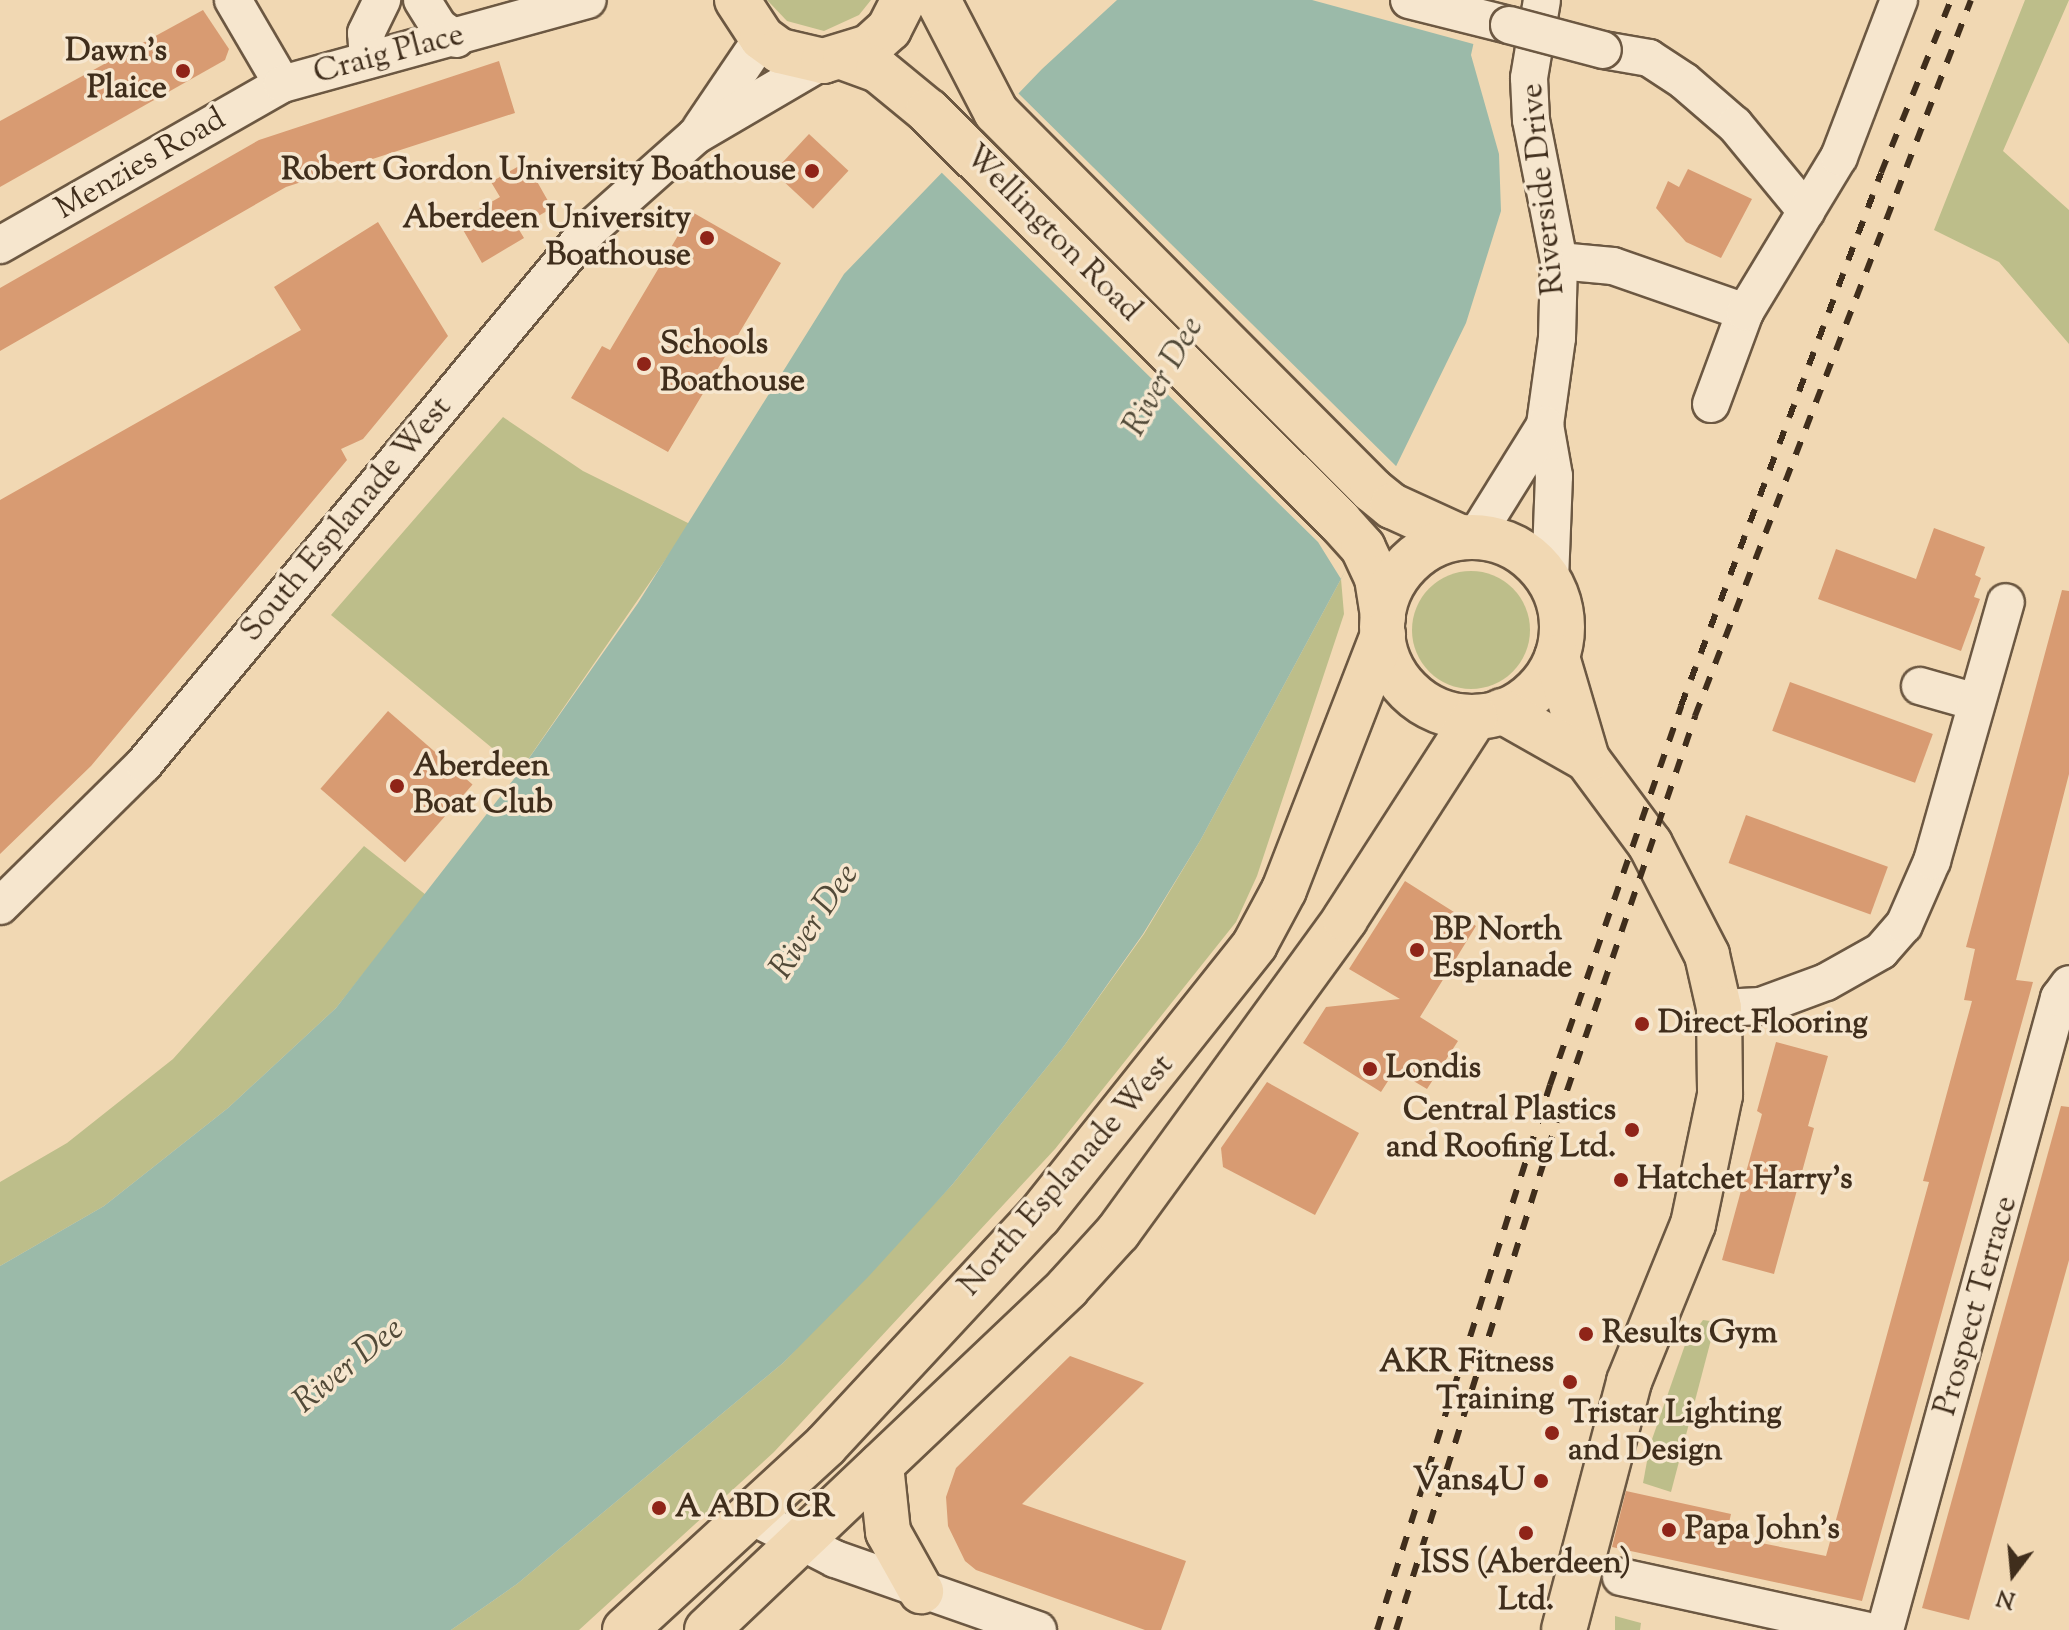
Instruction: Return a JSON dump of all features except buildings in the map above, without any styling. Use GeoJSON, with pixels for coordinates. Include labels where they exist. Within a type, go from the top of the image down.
{"type":"FeatureCollection","features":[{"type":"Feature","properties":{"kind":"main road"},"geometry":{"type":"LineString","coordinates":[[834,59],[869,47],[889,29],[904,0]]}},
{"type":"Feature","properties":{"kind":"main road","name":"Wellington Road"},"geometry":{"type":"LineString","coordinates":[[938,0],[996,112],[1392,506],[1468,537]]}},
{"type":"Feature","properties":{"kind":"main road","name":"Wellington Road"},"geometry":{"type":"LineString","coordinates":[[740,13],[790,55],[834,59],[897,83],[1363,548],[1377,578],[1383,626]]}},
{"type":"Feature","properties":{"kind":"main road"},"geometry":{"type":"LineString","coordinates":[[1557,657],[1526,700],[1489,714],[1452,715],[1413,694],[1398,677],[1383,626],[1400,573],[1417,555],[1468,537],[1518,550],[1550,581],[1560,605],[1557,657],[1587,759],[1650,844],[1695,924],[1719,1008],[1720,1095],[1709,1165],[1693,1224],[1629,1382],[1564,1630]]}},
{"type":"Feature","properties":{"kind":"main road","name":"North Esplanade West"},"geometry":{"type":"LineString","coordinates":[[625,1630],[826,1445],[1039,1216],[1255,944],[1284,890],[1383,626]]}},
{"type":"Feature","properties":{"kind":"main road"},"geometry":{"type":"LineString","coordinates":[[1489,714],[1587,759]]}},
{"type":"Feature","properties":{"kind":"main road","name":"North Esplanade West"},"geometry":{"type":"LineString","coordinates":[[707,1630],[1067,1288],[1118,1232],[1489,714]]}},
{"type":"Feature","properties":{"kind":"main road"},"geometry":{"type":"LineString","coordinates":[[881,1465],[888,1532],[921,1591]]}},
{"type":"Feature","properties":{"kind":"street"},"geometry":{"type":"LineString","coordinates":[[233,0],[282,84]]}},
{"type":"Feature","properties":{"kind":"street"},"geometry":{"type":"LineString","coordinates":[[368,60],[366,33],[382,0]]}},
{"type":"Feature","properties":{"kind":"street"},"geometry":{"type":"LineString","coordinates":[[422,0],[439,27],[456,39]]}},
{"type":"Feature","properties":{"kind":"street","name":"Craig Place"},"geometry":{"type":"LineString","coordinates":[[282,84],[456,39],[588,0]]}},
{"type":"Feature","properties":{"kind":"street"},"geometry":{"type":"LineString","coordinates":[[1409,0],[1603,50],[1649,58],[1684,81],[1735,125],[1806,211]]}},
{"type":"Feature","properties":{"kind":"street","name":"Riverside Drive"},"geometry":{"type":"LineString","coordinates":[[1542,0],[1529,78],[1531,120],[1559,261],[1557,338],[1545,425]]}},
{"type":"Feature","properties":{"kind":"street"},"geometry":{"type":"LineString","coordinates":[[1711,404],[1745,312],[1839,157],[1899,0]]}},
{"type":"Feature","properties":{"kind":"street","name":"South Esplanade West"},"geometry":{"type":"LineString","coordinates":[[695,136],[740,13]]}},
{"type":"Feature","properties":{"kind":"street","name":"South Esplanade West"},"geometry":{"type":"LineString","coordinates":[[0,906],[144,764],[587,232],[695,136],[834,59]]}},
{"type":"Feature","properties":{"kind":"street","name":"Menzies Road"},"geometry":{"type":"LineString","coordinates":[[0,245],[282,84]]}},
{"type":"Feature","properties":{"kind":"street"},"geometry":{"type":"LineString","coordinates":[[1559,261],[1613,266],[1745,312]]}},
{"type":"Feature","properties":{"kind":"street"},"geometry":{"type":"LineString","coordinates":[[1468,537],[1545,425]]}},
{"type":"Feature","properties":{"kind":"street"},"geometry":{"type":"LineString","coordinates":[[1545,425],[1554,476],[1550,581]]}},
{"type":"Feature","properties":{"kind":"street"},"geometry":{"type":"LineString","coordinates":[[1719,1008],[1761,1006],[1826,982],[1881,951],[1904,925],[1932,861],[2006,602]]}},
{"type":"Feature","properties":{"kind":"street"},"geometry":{"type":"LineString","coordinates":[[1920,686],[1976,702]]}},
{"type":"Feature","properties":{"kind":"street","name":"Prospect Terrace"},"geometry":{"type":"LineString","coordinates":[[1885,1630],[2059,998],[2069,984]]}},
{"type":"Feature","properties":{"kind":"street"},"geometry":{"type":"LineString","coordinates":[[751,1516],[801,1543],[921,1591],[1038,1630]]}},
{"type":"Feature","properties":{"kind":"street"},"geometry":{"type":"LineString","coordinates":[[1621,1577],[1865,1630]]}},
{"type":"Feature","properties":{"kind":"green space"},"geometry":{"type":"Polygon","coordinates":[[[767,0],[871,0],[859,15],[824,31],[787,21],[767,0]]]}},
{"type":"Feature","properties":{"kind":"green space"},"geometry":{"type":"Polygon","coordinates":[[[2025,0],[2069,0],[2003,151],[2069,210],[2069,344],[1999,262],[1934,230],[2025,0]]]}},
{"type":"Feature","properties":{"kind":"green space"},"geometry":{"type":"Polygon","coordinates":[[[503,417],[583,471],[690,524],[520,771],[331,615],[503,417]]]}},
{"type":"Feature","properties":{"kind":"green space"},"geometry":{"type":"Polygon","coordinates":[[[1471,571],[1494,575],[1513,588],[1526,607],[1530,630],[1526,653],[1513,672],[1494,685],[1471,689],[1448,685],[1429,672],[1416,653],[1412,630],[1416,607],[1429,588],[1448,575],[1471,571]]]}},
{"type":"Feature","properties":{"kind":"green space"},"geometry":{"type":"Polygon","coordinates":[[[1341,579],[1344,614],[1257,876],[1236,922],[1055,1149],[774,1452],[579,1630],[451,1630],[517,1584],[783,1363],[952,1185],[1064,1046],[1144,934],[1200,841],[1341,579]]]}},
{"type":"Feature","properties":{"kind":"green space"},"geometry":{"type":"Polygon","coordinates":[[[364,846],[426,895],[336,1008],[228,1108],[104,1206],[0,1266],[0,1182],[67,1143],[173,1059],[364,846]]]}},
{"type":"Feature","properties":{"kind":"green space"},"geometry":{"type":"Polygon","coordinates":[[[1703,1320],[1710,1321],[1712,1336],[1671,1492],[1643,1483],[1650,1445],[1685,1345],[1703,1320]]]}},
{"type":"Feature","properties":{"kind":"green space"},"geometry":{"type":"Polygon","coordinates":[[[1615,1616],[1641,1623],[1640,1630],[1615,1630],[1615,1616]]]}},
{"type":"Feature","properties":{"kind":"water","name":"River Dee"},"geometry":{"type":"Polygon","coordinates":[[[1117,0],[1483,0],[1471,55],[1499,154],[1501,211],[1466,323],[1341,579],[1200,841],[1143,934],[1064,1046],[952,1185],[869,1276],[783,1363],[517,1584],[451,1630],[0,1630],[0,1266],[104,1206],[228,1108],[336,1008],[520,771],[638,603],[844,274],[1042,69],[1117,0]]]}},
{"type":"Feature","properties":{"kind":"pier"},"geometry":{"type":"Polygon","coordinates":[[[1312,0],[1482,0],[1485,11],[1477,45],[1312,0]]]}},
{"type":"Feature","properties":{"kind":"pier"},"geometry":{"type":"Polygon","coordinates":[[[1017,92],[1399,469],[1341,579],[1318,542],[940,171],[1017,92]]]}},
{"type":"Feature","properties":{"kind":"railway"},"geometry":{"type":"LineString","coordinates":[[1377,1630],[1550,1085],[1681,706],[1881,173],[1951,0]]}},
{"type":"Feature","properties":{"kind":"railway"},"geometry":{"type":"LineString","coordinates":[[1396,1630],[1558,1117],[1695,716],[1971,0]]}},
{"type":"Feature","properties":{"kind":"place","name":"Dawn's Plaice"},"geometry":{"type":"Point","coordinates":[183,71]}},
{"type":"Feature","properties":{"kind":"place","name":"Robert Gordon University Boathouse"},"geometry":{"type":"Point","coordinates":[812,171]}},
{"type":"Feature","properties":{"kind":"place","name":"Aberdeen University Boathouse"},"geometry":{"type":"Point","coordinates":[707,238]}},
{"type":"Feature","properties":{"kind":"place","name":"Schools Boathouse"},"geometry":{"type":"Point","coordinates":[644,364]}},
{"type":"Feature","properties":{"kind":"place","name":"Aberdeen Boat Club"},"geometry":{"type":"Point","coordinates":[397,786]}},
{"type":"Feature","properties":{"kind":"place","name":"BP North Esplanade"},"geometry":{"type":"Point","coordinates":[1417,950]}},
{"type":"Feature","properties":{"kind":"place","name":"Direct Flooring"},"geometry":{"type":"Point","coordinates":[1642,1024]}},
{"type":"Feature","properties":{"kind":"place","name":"Londis"},"geometry":{"type":"Point","coordinates":[1370,1069]}},
{"type":"Feature","properties":{"kind":"place","name":"Central Plastics and Roofing Ltd."},"geometry":{"type":"Point","coordinates":[1632,1130]}},
{"type":"Feature","properties":{"kind":"place","name":"Hatchet Harry's"},"geometry":{"type":"Point","coordinates":[1621,1180]}},
{"type":"Feature","properties":{"kind":"place","name":"Results Gym"},"geometry":{"type":"Point","coordinates":[1586,1334]}},
{"type":"Feature","properties":{"kind":"place","name":"AKR Fitness Training"},"geometry":{"type":"Point","coordinates":[1570,1382]}},
{"type":"Feature","properties":{"kind":"place","name":"Tristar Lighting and Design"},"geometry":{"type":"Point","coordinates":[1552,1433]}},
{"type":"Feature","properties":{"kind":"place","name":"Vans4U"},"geometry":{"type":"Point","coordinates":[1541,1481]}},
{"type":"Feature","properties":{"kind":"place","name":"A ABD CR"},"geometry":{"type":"Point","coordinates":[659,1508]}},
{"type":"Feature","properties":{"kind":"place","name":"Papa John's"},"geometry":{"type":"Point","coordinates":[1669,1530]}},
{"type":"Feature","properties":{"kind":"place","name":"ISS (Aberdeen) Ltd."},"geometry":{"type":"Point","coordinates":[1526,1533]}}]}
